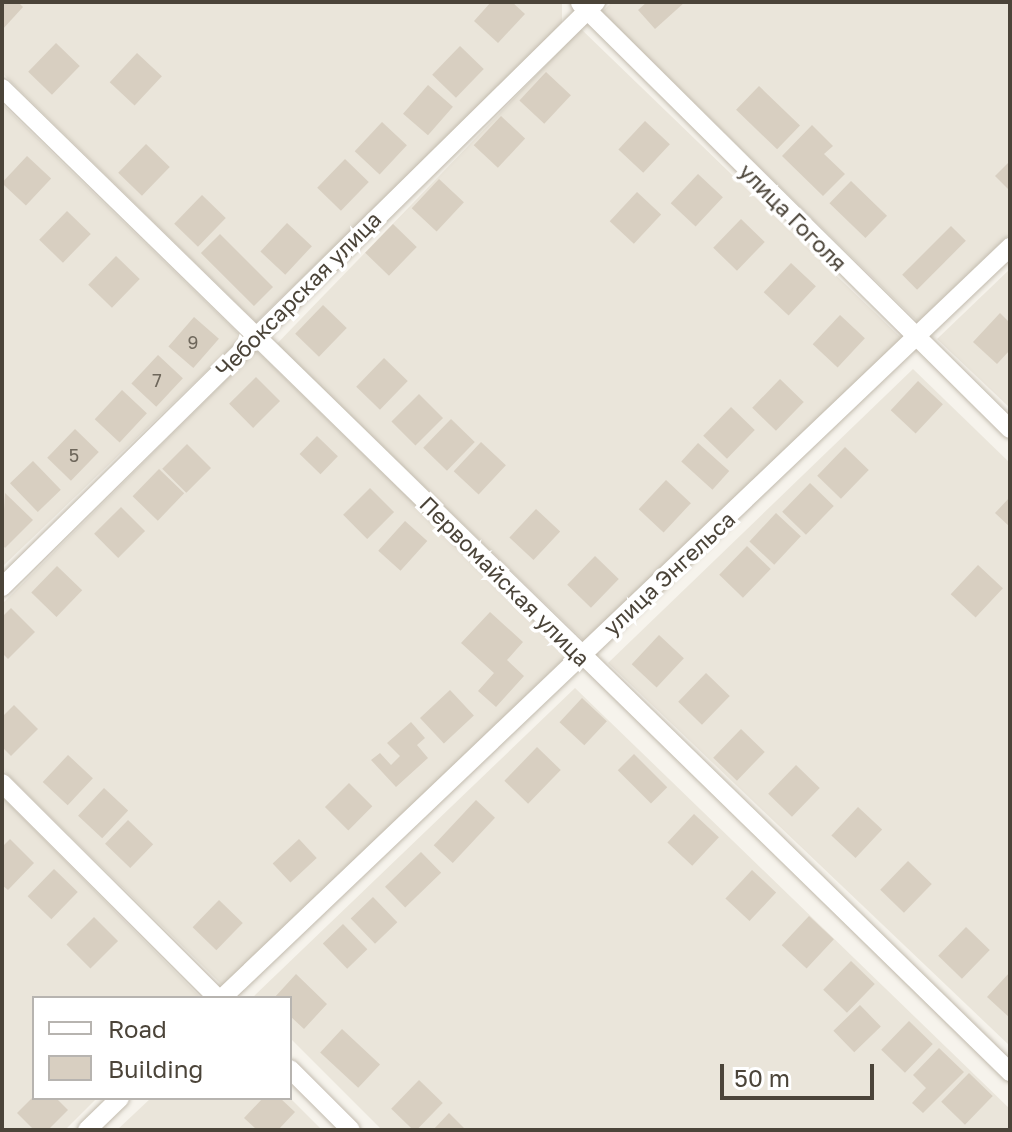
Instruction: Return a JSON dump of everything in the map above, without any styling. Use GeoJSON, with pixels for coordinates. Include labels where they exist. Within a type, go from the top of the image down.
{"type":"FeatureCollection","features":[{"type":"Feature","properties":{"kind":"street","name":"Чебоксарская улица"},"geometry":{"type":"LineString","coordinates":[[2,587],[587,5]]}},
{"type":"Feature","properties":{"kind":"street","name":"улица Гоголя"},"geometry":{"type":"LineString","coordinates":[[587,5],[916,340],[1010,429]]}},
{"type":"Feature","properties":{"kind":"street","name":"Первомайская улица"},"geometry":{"type":"LineString","coordinates":[[2,88],[1010,1072]]}},
{"type":"Feature","properties":{"kind":"street","name":"улица Энгельса"},"geometry":{"type":"LineString","coordinates":[[222,996],[916,340],[1010,247]]}},
{"type":"Feature","properties":{"kind":"street"},"geometry":{"type":"LineString","coordinates":[[2,783],[218,996]]}},
{"type":"Feature","properties":{"kind":"street"},"geometry":{"type":"LineString","coordinates":[[292,1071],[351,1130]]}},
{"type":"Feature","properties":{"kind":"street"},"geometry":{"type":"LineString","coordinates":[[87,1130],[118,1100]]}},
{"type":"Feature","properties":{"kind":"shaded area"},"geometry":{"type":"Polygon","coordinates":[[[2,2],[562,2],[562,26],[256,322],[2,73],[2,2]]]}},
{"type":"Feature","properties":{"kind":"shaded area"},"geometry":{"type":"Polygon","coordinates":[[[612,2],[1010,2],[1010,234],[918,322],[602,12],[612,2]]]}},
{"type":"Feature","properties":{"kind":"shaded area"},"geometry":{"type":"Polygon","coordinates":[[[581,29],[901,338],[597,653],[277,344],[581,29]]]}},
{"type":"Feature","properties":{"kind":"shaded area"},"geometry":{"type":"Polygon","coordinates":[[[2,104],[242,337],[2,567],[2,104]]]}},
{"type":"Feature","properties":{"kind":"shaded area"},"geometry":{"type":"Polygon","coordinates":[[[1010,269],[1010,408],[937,339],[1010,269]]]}},
{"type":"Feature","properties":{"kind":"shaded area"},"geometry":{"type":"Polygon","coordinates":[[[256,350],[569,654],[224,987],[2,769],[2,604],[256,350]]]}},
{"type":"Feature","properties":{"kind":"shaded area"},"geometry":{"type":"Polygon","coordinates":[[[913,369],[1010,463],[1010,1046],[608,663],[913,369]]]}},
{"type":"Feature","properties":{"kind":"shaded area"},"geometry":{"type":"Polygon","coordinates":[[[575,688],[1010,1109],[1010,1130],[382,1130],[292,1040],[292,996],[254,996],[575,688]]]}},
{"type":"Feature","properties":{"kind":"shaded area"},"geometry":{"type":"Polygon","coordinates":[[[2,797],[199,996],[32,996],[32,1100],[95,1100],[65,1130],[2,1130],[2,797]]]}},
{"type":"Feature","properties":{"kind":"shaded area"},"geometry":{"type":"Polygon","coordinates":[[[149,1100],[292,1100],[322,1130],[117,1130],[149,1100]]]}},
{"type":"Feature","properties":{"kind":"building"},"geometry":{"type":"Polygon","coordinates":[[[2,2],[18,2],[23,7],[2,30],[2,2]]]}},
{"type":"Feature","properties":{"kind":"building"},"geometry":{"type":"Polygon","coordinates":[[[491,2],[512,2],[525,14],[498,43],[474,21],[491,2]]]}},
{"type":"Feature","properties":{"kind":"building"},"geometry":{"type":"Polygon","coordinates":[[[647,2],[685,2],[655,29],[638,10],[647,2]]]}},
{"type":"Feature","properties":{"kind":"building"},"geometry":{"type":"Polygon","coordinates":[[[56,43],[80,66],[52,95],[28,72],[56,43]]]}},
{"type":"Feature","properties":{"kind":"building"},"geometry":{"type":"Polygon","coordinates":[[[460,46],[484,69],[456,98],[432,75],[460,46]]]}},
{"type":"Feature","properties":{"kind":"building"},"geometry":{"type":"Polygon","coordinates":[[[137,53],[162,76],[135,105],[110,82],[137,53]]]}},
{"type":"Feature","properties":{"kind":"building"},"geometry":{"type":"Polygon","coordinates":[[[546,72],[571,95],[544,124],[519,101],[546,72]]]}},
{"type":"Feature","properties":{"kind":"building"},"geometry":{"type":"Polygon","coordinates":[[[428,85],[453,107],[428,135],[403,114],[428,85]]]}},
{"type":"Feature","properties":{"kind":"building"},"geometry":{"type":"Polygon","coordinates":[[[759,86],[800,126],[777,149],[736,110],[759,86]]]}},
{"type":"Feature","properties":{"kind":"building"},"geometry":{"type":"Polygon","coordinates":[[[501,116],[525,139],[498,168],[474,145],[501,116]]]}},
{"type":"Feature","properties":{"kind":"building"},"geometry":{"type":"Polygon","coordinates":[[[645,121],[670,144],[643,173],[618,150],[645,121]]]}},
{"type":"Feature","properties":{"kind":"building"},"geometry":{"type":"Polygon","coordinates":[[[382,122],[407,145],[380,174],[355,151],[382,122]]]}},
{"type":"Feature","properties":{"kind":"building"},"geometry":{"type":"Polygon","coordinates":[[[812,125],[833,146],[824,154],[845,174],[823,196],[782,156],[812,125]]]}},
{"type":"Feature","properties":{"kind":"building"},"geometry":{"type":"Polygon","coordinates":[[[146,144],[170,167],[142,196],[118,173],[146,144]]]}},
{"type":"Feature","properties":{"kind":"building"},"geometry":{"type":"Polygon","coordinates":[[[27,156],[51,179],[26,206],[2,183],[27,156]]]}},
{"type":"Feature","properties":{"kind":"building"},"geometry":{"type":"Polygon","coordinates":[[[345,159],[369,182],[341,211],[317,188],[345,159]]]}},
{"type":"Feature","properties":{"kind":"building"},"geometry":{"type":"Polygon","coordinates":[[[1010,161],[1010,191],[995,176],[1010,161]]]}},
{"type":"Feature","properties":{"kind":"building"},"geometry":{"type":"Polygon","coordinates":[[[698,174],[723,197],[696,226],[671,203],[698,174]]]}},
{"type":"Feature","properties":{"kind":"building"},"geometry":{"type":"Polygon","coordinates":[[[439,179],[464,202],[437,231],[412,208],[439,179]]]}},
{"type":"Feature","properties":{"kind":"building"},"geometry":{"type":"Polygon","coordinates":[[[851,181],[887,216],[865,238],[829,203],[851,181]]]}},
{"type":"Feature","properties":{"kind":"building"},"geometry":{"type":"Polygon","coordinates":[[[637,192],[661,215],[634,244],[610,221],[637,192]]]}},
{"type":"Feature","properties":{"kind":"building"},"geometry":{"type":"Polygon","coordinates":[[[202,195],[226,218],[198,247],[174,224],[202,195]]]}},
{"type":"Feature","properties":{"kind":"building"},"geometry":{"type":"Polygon","coordinates":[[[67,211],[91,234],[63,263],[39,240],[67,211]]]}},
{"type":"Feature","properties":{"kind":"building"},"geometry":{"type":"Polygon","coordinates":[[[741,219],[765,242],[737,271],[713,248],[741,219]]]}},
{"type":"Feature","properties":{"kind":"building"},"geometry":{"type":"Polygon","coordinates":[[[287,223],[312,246],[285,275],[260,252],[287,223]]]}},
{"type":"Feature","properties":{"kind":"building"},"geometry":{"type":"Polygon","coordinates":[[[393,224],[417,247],[389,276],[365,253],[393,224]]]}},
{"type":"Feature","properties":{"kind":"building"},"geometry":{"type":"Polygon","coordinates":[[[951,226],[966,241],[917,290],[902,275],[951,226]]]}},
{"type":"Feature","properties":{"kind":"building"},"geometry":{"type":"Polygon","coordinates":[[[220,234],[273,287],[254,306],[201,253],[220,234]]]}},
{"type":"Feature","properties":{"kind":"building"},"geometry":{"type":"Polygon","coordinates":[[[116,256],[140,279],[112,308],[88,285],[116,256]]]}},
{"type":"Feature","properties":{"kind":"building"},"geometry":{"type":"Polygon","coordinates":[[[791,263],[816,286],[789,315],[764,292],[791,263]]]}},
{"type":"Feature","properties":{"kind":"building"},"geometry":{"type":"Polygon","coordinates":[[[323,305],[347,328],[319,357],[295,334],[323,305]]]}},
{"type":"Feature","properties":{"kind":"building"},"geometry":{"type":"Polygon","coordinates":[[[1000,313],[1010,323],[1010,350],[997,364],[973,342],[1000,313]]]}},
{"type":"Feature","properties":{"kind":"building"},"geometry":{"type":"Polygon","coordinates":[[[840,315],[865,338],[838,367],[813,344],[840,315]]]}},
{"type":"Feature","properties":{"kind":"building"},"geometry":{"type":"Polygon","coordinates":[[[194,317],[219,339],[193,368],[168,346],[194,317]]]}},
{"type":"Feature","properties":{"kind":"building"},"geometry":{"type":"Polygon","coordinates":[[[158,355],[183,378],[156,407],[131,384],[158,355]]]}},
{"type":"Feature","properties":{"kind":"building"},"geometry":{"type":"Polygon","coordinates":[[[384,358],[408,381],[380,410],[356,387],[384,358]]]}},
{"type":"Feature","properties":{"kind":"building"},"geometry":{"type":"Polygon","coordinates":[[[256,377],[280,401],[253,428],[229,404],[256,377]]]}},
{"type":"Feature","properties":{"kind":"building"},"geometry":{"type":"Polygon","coordinates":[[[780,379],[804,402],[776,431],[752,408],[780,379]]]}},
{"type":"Feature","properties":{"kind":"building"},"geometry":{"type":"Polygon","coordinates":[[[918,381],[943,404],[916,433],[891,410],[918,381]]]}},
{"type":"Feature","properties":{"kind":"building"},"geometry":{"type":"Polygon","coordinates":[[[122,390],[147,413],[120,442],[95,419],[122,390]]]}},
{"type":"Feature","properties":{"kind":"building"},"geometry":{"type":"Polygon","coordinates":[[[419,394],[443,418],[415,446],[391,422],[419,394]]]}},
{"type":"Feature","properties":{"kind":"building"},"geometry":{"type":"Polygon","coordinates":[[[731,407],[755,430],[727,459],[703,436],[731,407]]]}},
{"type":"Feature","properties":{"kind":"building"},"geometry":{"type":"Polygon","coordinates":[[[451,419],[475,442],[447,471],[423,448],[451,419]]]}},
{"type":"Feature","properties":{"kind":"building"},"geometry":{"type":"Polygon","coordinates":[[[75,429],[99,452],[71,481],[47,458],[75,429]]]}},
{"type":"Feature","properties":{"kind":"building"},"geometry":{"type":"Polygon","coordinates":[[[317,436],[338,456],[320,474],[300,454],[317,436]]]}},
{"type":"Feature","properties":{"kind":"building"},"geometry":{"type":"Polygon","coordinates":[[[481,442],[506,465],[479,494],[454,471],[481,442]]]}},
{"type":"Feature","properties":{"kind":"building"},"geometry":{"type":"Polygon","coordinates":[[[698,443],[729,471],[712,490],[681,462],[698,443]]]}},
{"type":"Feature","properties":{"kind":"building"},"geometry":{"type":"Polygon","coordinates":[[[187,444],[211,468],[186,493],[162,469],[187,444]]]}},
{"type":"Feature","properties":{"kind":"building"},"geometry":{"type":"Polygon","coordinates":[[[845,447],[869,470],[841,499],[817,476],[845,447]]]}},
{"type":"Feature","properties":{"kind":"building"},"geometry":{"type":"Polygon","coordinates":[[[33,461],[61,490],[38,512],[10,483],[33,461]]]}},
{"type":"Feature","properties":{"kind":"building"},"geometry":{"type":"Polygon","coordinates":[[[159,469],[184,493],[158,521],[133,496],[159,469]]]}},
{"type":"Feature","properties":{"kind":"building"},"geometry":{"type":"Polygon","coordinates":[[[666,480],[691,503],[664,532],[639,509],[666,480]]]}},
{"type":"Feature","properties":{"kind":"building"},"geometry":{"type":"Polygon","coordinates":[[[810,483],[834,506],[806,535],[782,512],[810,483]]]}},
{"type":"Feature","properties":{"kind":"building"},"geometry":{"type":"Polygon","coordinates":[[[370,488],[394,512],[367,539],[343,515],[370,488]]]}},
{"type":"Feature","properties":{"kind":"building"},"geometry":{"type":"Polygon","coordinates":[[[5,493],[33,520],[5,548],[2,544],[5,493]]]}},
{"type":"Feature","properties":{"kind":"building"},"geometry":{"type":"Polygon","coordinates":[[[1010,497],[1010,527],[995,513],[1010,497]]]}},
{"type":"Feature","properties":{"kind":"building"},"geometry":{"type":"Polygon","coordinates":[[[121,507],[145,531],[118,558],[94,534],[121,507]]]}},
{"type":"Feature","properties":{"kind":"building"},"geometry":{"type":"Polygon","coordinates":[[[536,509],[560,532],[534,560],[509,538],[536,509]]]}},
{"type":"Feature","properties":{"kind":"building"},"geometry":{"type":"Polygon","coordinates":[[[776,513],[801,536],[774,565],[749,542],[776,513]]]}},
{"type":"Feature","properties":{"kind":"building"},"geometry":{"type":"Polygon","coordinates":[[[405,521],[427,541],[401,571],[378,551],[405,521]]]}},
{"type":"Feature","properties":{"kind":"building"},"geometry":{"type":"Polygon","coordinates":[[[747,546],[771,569],[743,598],[719,575],[747,546]]]}},
{"type":"Feature","properties":{"kind":"building"},"geometry":{"type":"Polygon","coordinates":[[[595,556],[619,579],[591,608],[567,585],[595,556]]]}},
{"type":"Feature","properties":{"kind":"building"},"geometry":{"type":"Polygon","coordinates":[[[978,565],[1003,588],[976,617],[951,594],[978,565]]]}},
{"type":"Feature","properties":{"kind":"building"},"geometry":{"type":"Polygon","coordinates":[[[57,566],[82,590],[56,617],[31,593],[57,566]]]}},
{"type":"Feature","properties":{"kind":"building"},"geometry":{"type":"Polygon","coordinates":[[[11,608],[35,632],[8,659],[2,653],[2,617],[11,608]]]}},
{"type":"Feature","properties":{"kind":"building"},"geometry":{"type":"Polygon","coordinates":[[[490,612],[523,642],[507,660],[524,676],[496,707],[478,691],[494,673],[461,643],[490,612]]]}},
{"type":"Feature","properties":{"kind":"building"},"geometry":{"type":"Polygon","coordinates":[[[659,635],[684,658],[657,687],[632,664],[659,635]]]}},
{"type":"Feature","properties":{"kind":"building"},"geometry":{"type":"Polygon","coordinates":[[[706,673],[730,696],[702,725],[678,702],[706,673]]]}},
{"type":"Feature","properties":{"kind":"building"},"geometry":{"type":"Polygon","coordinates":[[[450,690],[474,716],[444,744],[420,718],[450,690]]]}},
{"type":"Feature","properties":{"kind":"building"},"geometry":{"type":"Polygon","coordinates":[[[582,698],[607,721],[584,745],[559,722],[582,698]]]}},
{"type":"Feature","properties":{"kind":"building"},"geometry":{"type":"Polygon","coordinates":[[[14,705],[38,729],[11,756],[2,747],[2,717],[14,705]]]}},
{"type":"Feature","properties":{"kind":"building"},"geometry":{"type":"Polygon","coordinates":[[[411,722],[425,738],[417,745],[428,758],[396,787],[371,760],[380,753],[391,765],[400,756],[387,743],[411,722]]]}},
{"type":"Feature","properties":{"kind":"building"},"geometry":{"type":"Polygon","coordinates":[[[741,729],[765,752],[737,781],[713,758],[741,729]]]}},
{"type":"Feature","properties":{"kind":"building"},"geometry":{"type":"Polygon","coordinates":[[[537,747],[561,770],[528,804],[504,781],[537,747]]]}},
{"type":"Feature","properties":{"kind":"building"},"geometry":{"type":"Polygon","coordinates":[[[634,754],[667,787],[651,803],[618,770],[634,754]]]}},
{"type":"Feature","properties":{"kind":"building"},"geometry":{"type":"Polygon","coordinates":[[[68,755],[93,778],[68,805],[43,782],[68,755]]]}},
{"type":"Feature","properties":{"kind":"building"},"geometry":{"type":"Polygon","coordinates":[[[796,765],[820,788],[792,817],[768,794],[796,765]]]}},
{"type":"Feature","properties":{"kind":"building"},"geometry":{"type":"Polygon","coordinates":[[[349,783],[372,806],[348,830],[325,807],[349,783]]]}},
{"type":"Feature","properties":{"kind":"building"},"geometry":{"type":"Polygon","coordinates":[[[104,788],[128,811],[102,838],[78,816],[104,788]]]}},
{"type":"Feature","properties":{"kind":"building"},"geometry":{"type":"Polygon","coordinates":[[[476,800],[495,818],[453,863],[434,845],[476,800]]]}},
{"type":"Feature","properties":{"kind":"building"},"geometry":{"type":"Polygon","coordinates":[[[858,807],[882,830],[856,858],[831,836],[858,807]]]}},
{"type":"Feature","properties":{"kind":"building"},"geometry":{"type":"Polygon","coordinates":[[[694,814],[719,837],[692,866],[667,843],[694,814]]]}},
{"type":"Feature","properties":{"kind":"building"},"geometry":{"type":"Polygon","coordinates":[[[128,820],[153,844],[130,868],[105,844],[128,820]]]}},
{"type":"Feature","properties":{"kind":"building"},"geometry":{"type":"Polygon","coordinates":[[[10,839],[34,863],[8,890],[2,885],[2,847],[10,839]]]}},
{"type":"Feature","properties":{"kind":"building"},"geometry":{"type":"Polygon","coordinates":[[[299,839],[317,858],[290,883],[273,864],[299,839]]]}},
{"type":"Feature","properties":{"kind":"building"},"geometry":{"type":"Polygon","coordinates":[[[421,852],[441,873],[405,908],[385,887],[421,852]]]}},
{"type":"Feature","properties":{"kind":"building"},"geometry":{"type":"Polygon","coordinates":[[[908,861],[932,884],[904,913],[880,890],[908,861]]]}},
{"type":"Feature","properties":{"kind":"building"},"geometry":{"type":"Polygon","coordinates":[[[54,869],[78,892],[51,919],[28,896],[54,869]]]}},
{"type":"Feature","properties":{"kind":"building"},"geometry":{"type":"Polygon","coordinates":[[[752,870],[776,893],[750,921],[725,899],[752,870]]]}},
{"type":"Feature","properties":{"kind":"building"},"geometry":{"type":"Polygon","coordinates":[[[373,897],[397,922],[375,944],[351,919],[373,897]]]}},
{"type":"Feature","properties":{"kind":"building"},"geometry":{"type":"Polygon","coordinates":[[[219,900],[243,923],[216,950],[193,927],[219,900]]]}},
{"type":"Feature","properties":{"kind":"building"},"geometry":{"type":"Polygon","coordinates":[[[809,916],[834,939],[807,968],[782,945],[809,916]]]}},
{"type":"Feature","properties":{"kind":"building"},"geometry":{"type":"Polygon","coordinates":[[[94,917],[118,941],[90,969],[66,945],[94,917]]]}},
{"type":"Feature","properties":{"kind":"building"},"geometry":{"type":"Polygon","coordinates":[[[343,924],[367,949],[347,969],[323,943],[343,924]]]}},
{"type":"Feature","properties":{"kind":"building"},"geometry":{"type":"Polygon","coordinates":[[[966,927],[990,950],[962,979],[938,956],[966,927]]]}},
{"type":"Feature","properties":{"kind":"building"},"geometry":{"type":"Polygon","coordinates":[[[851,961],[875,984],[847,1013],[823,990],[851,961]]]}},
{"type":"Feature","properties":{"kind":"building"},"geometry":{"type":"Polygon","coordinates":[[[1010,972],[1010,1018],[987,997],[1010,972]]]}},
{"type":"Feature","properties":{"kind":"building"},"geometry":{"type":"Polygon","coordinates":[[[296,974],[327,1004],[304,1029],[292,1018],[292,996],[276,996],[296,974]]]}},
{"type":"Feature","properties":{"kind":"building"},"geometry":{"type":"Polygon","coordinates":[[[860,1005],[881,1027],[854,1052],[833,1031],[860,1005]]]}},
{"type":"Feature","properties":{"kind":"building"},"geometry":{"type":"Polygon","coordinates":[[[909,1021],[933,1044],[905,1073],[881,1050],[909,1021]]]}},
{"type":"Feature","properties":{"kind":"building"},"geometry":{"type":"Polygon","coordinates":[[[342,1029],[380,1064],[358,1088],[320,1052],[342,1029]]]}},
{"type":"Feature","properties":{"kind":"building"},"geometry":{"type":"Polygon","coordinates":[[[939,1048],[964,1072],[923,1113],[912,1103],[926,1088],[913,1075],[939,1048]]]}},
{"type":"Feature","properties":{"kind":"building"},"geometry":{"type":"Polygon","coordinates":[[[969,1073],[993,1096],[965,1125],[941,1102],[969,1073]]]}},
{"type":"Feature","properties":{"kind":"building"},"geometry":{"type":"Polygon","coordinates":[[[419,1080],[443,1103],[417,1130],[391,1109],[419,1080]]]}},
{"type":"Feature","properties":{"kind":"building"},"geometry":{"type":"Polygon","coordinates":[[[32,1098],[58,1100],[68,1110],[48,1130],[34,1130],[17,1113],[32,1098]]]}},
{"type":"Feature","properties":{"kind":"building"},"geometry":{"type":"Polygon","coordinates":[[[261,1100],[282,1100],[295,1112],[278,1130],[257,1130],[244,1118],[261,1100]]]}},
{"type":"Feature","properties":{"kind":"building"},"geometry":{"type":"Polygon","coordinates":[[[449,1113],[466,1130],[433,1130],[449,1113]]]}}]}
